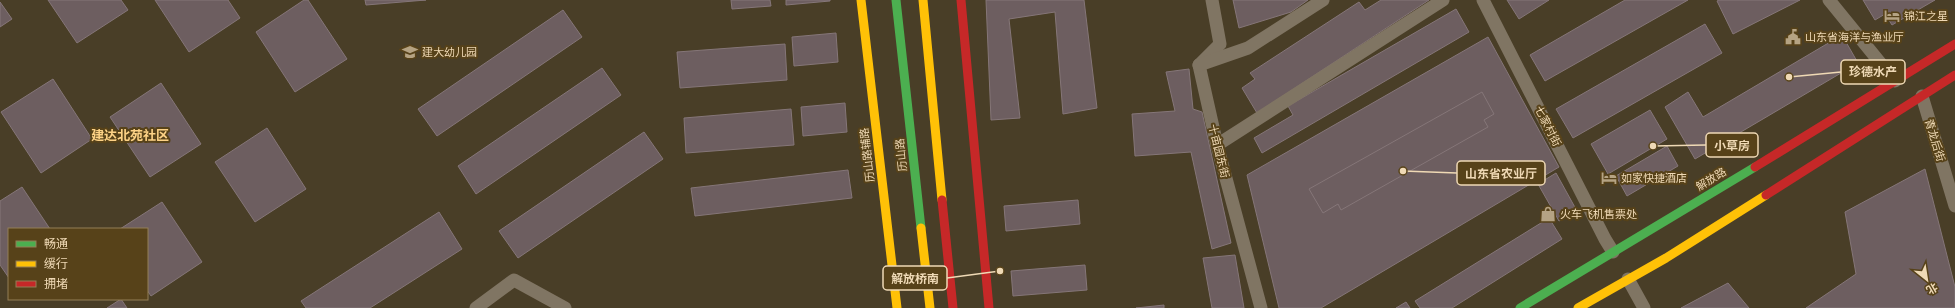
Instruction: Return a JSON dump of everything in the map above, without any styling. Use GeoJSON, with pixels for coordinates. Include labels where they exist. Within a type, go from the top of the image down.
{"type":"FeatureCollection","features":[{"type":"Feature","properties":{"kind":"main road","name":"历山路辅路"},"geometry":{"type":"LineString","coordinates":[[861,0],[897,308]]}},
{"type":"Feature","properties":{"kind":"main road","name":"历山路"},"geometry":{"type":"LineString","coordinates":[[896,0],[930,308]]}},
{"type":"Feature","properties":{"kind":"main road"},"geometry":{"type":"LineString","coordinates":[[923,0],[953,308]]}},
{"type":"Feature","properties":{"kind":"main road"},"geometry":{"type":"LineString","coordinates":[[961,0],[989,308]]}},
{"type":"Feature","properties":{"kind":"main road","name":"解放路"},"geometry":{"type":"LineString","coordinates":[[1520,308],[1955,44]]}},
{"type":"Feature","properties":{"kind":"main road"},"geometry":{"type":"LineString","coordinates":[[1578,308],[1666,258],[1955,75]]}},
{"type":"Feature","properties":{"kind":"street"},"geometry":{"type":"LineString","coordinates":[[1199,65],[1220,44],[1212,0]]}},
{"type":"Feature","properties":{"kind":"street"},"geometry":{"type":"LineString","coordinates":[[1199,65],[1248,48],[1323,0]]}},
{"type":"Feature","properties":{"kind":"street"},"geometry":{"type":"LineString","coordinates":[[1217,145],[1443,0]]}},
{"type":"Feature","properties":{"kind":"street","name":"七家村街"},"geometry":{"type":"LineString","coordinates":[[1483,0],[1613,252]]}},
{"type":"Feature","properties":{"kind":"street"},"geometry":{"type":"LineString","coordinates":[[1829,0],[1895,81]]}},
{"type":"Feature","properties":{"kind":"street","name":"十亩园东街"},"geometry":{"type":"LineString","coordinates":[[1199,65],[1217,145],[1261,308]]}},
{"type":"Feature","properties":{"kind":"street","name":"青龙后街"},"geometry":{"type":"LineString","coordinates":[[1922,96],[1955,206]]}},
{"type":"Feature","properties":{"kind":"street"},"geometry":{"type":"LineString","coordinates":[[1628,279],[1644,308]]}},
{"type":"Feature","properties":{"kind":"street"},"geometry":{"type":"LineString","coordinates":[[476,308],[514,280],[565,308]]}},
{"type":"Feature","properties":{"kind":"building"},"geometry":{"type":"Polygon","coordinates":[[[48,0],[121,0],[128,10],[77,43],[48,0]]]}},
{"type":"Feature","properties":{"kind":"building"},"geometry":{"type":"Polygon","coordinates":[[[155,0],[228,0],[240,18],[189,52],[155,0]]]}},
{"type":"Feature","properties":{"kind":"building"},"geometry":{"type":"Polygon","coordinates":[[[304,0],[308,0],[347,59],[295,92],[256,32],[304,0]]]}},
{"type":"Feature","properties":{"kind":"building"},"geometry":{"type":"Polygon","coordinates":[[[365,0],[426,0],[366,5],[365,0]]]}},
{"type":"Feature","properties":{"kind":"building"},"geometry":{"type":"Polygon","coordinates":[[[731,0],[770,0],[771,6],[732,9],[731,0]]]}},
{"type":"Feature","properties":{"kind":"building"},"geometry":{"type":"Polygon","coordinates":[[[786,0],[830,0],[830,1],[786,5],[786,0]]]}},
{"type":"Feature","properties":{"kind":"building"},"geometry":{"type":"Polygon","coordinates":[[[986,0],[1084,0],[1097,108],[1063,114],[1055,12],[1009,19],[1020,118],[991,120],[986,0]]]}},
{"type":"Feature","properties":{"kind":"building"},"geometry":{"type":"Polygon","coordinates":[[[1233,0],[1308,0],[1291,12],[1239,28],[1233,0]]]}},
{"type":"Feature","properties":{"kind":"building"},"geometry":{"type":"Polygon","coordinates":[[[1381,0],[1429,0],[1257,113],[1242,88],[1255,79],[1250,73],[1359,2],[1365,10],[1381,0]]]}},
{"type":"Feature","properties":{"kind":"building"},"geometry":{"type":"Polygon","coordinates":[[[1507,0],[1549,0],[1519,19],[1507,0]]]}},
{"type":"Feature","properties":{"kind":"building"},"geometry":{"type":"Polygon","coordinates":[[[1625,0],[1688,0],[1545,81],[1530,55],[1625,0]]]}},
{"type":"Feature","properties":{"kind":"building"},"geometry":{"type":"Polygon","coordinates":[[[1800,0],[1733,34],[1717,1],[1800,0]]]}},
{"type":"Feature","properties":{"kind":"building"},"geometry":{"type":"Polygon","coordinates":[[[1863,0],[1935,0],[1892,25],[1885,14],[1875,20],[1863,0]]]}},
{"type":"Feature","properties":{"kind":"building"},"geometry":{"type":"Polygon","coordinates":[[[0,2],[12,19],[0,27],[0,2]]]}},
{"type":"Feature","properties":{"kind":"building"},"geometry":{"type":"Polygon","coordinates":[[[1456,9],[1469,32],[1262,153],[1254,138],[1293,115],[1288,106],[1456,9]]]}},
{"type":"Feature","properties":{"kind":"building"},"geometry":{"type":"Polygon","coordinates":[[[563,10],[582,37],[437,136],[418,109],[563,10]]]}},
{"type":"Feature","properties":{"kind":"building"},"geometry":{"type":"Polygon","coordinates":[[[1705,24],[1722,53],[1573,138],[1556,109],[1705,24]]]}},
{"type":"Feature","properties":{"kind":"building"},"geometry":{"type":"Polygon","coordinates":[[[836,33],[838,62],[794,66],[792,37],[836,33]]]}},
{"type":"Feature","properties":{"kind":"building"},"geometry":{"type":"Polygon","coordinates":[[[1842,35],[1858,63],[1695,159],[1665,107],[1688,92],[1703,117],[1842,35]]]}},
{"type":"Feature","properties":{"kind":"building"},"geometry":{"type":"Polygon","coordinates":[[[1488,37],[1559,167],[1321,308],[1279,308],[1247,175],[1488,37]]]}},
{"type":"Feature","properties":{"kind":"building"},"geometry":{"type":"Polygon","coordinates":[[[785,44],[787,80],[680,88],[677,52],[785,44]]]}},
{"type":"Feature","properties":{"kind":"building"},"geometry":{"type":"Polygon","coordinates":[[[602,68],[621,95],[476,194],[458,166],[602,68]]]}},
{"type":"Feature","properties":{"kind":"building"},"geometry":{"type":"Polygon","coordinates":[[[1189,69],[1193,109],[1202,112],[1231,243],[1212,249],[1191,152],[1135,156],[1132,114],[1175,111],[1166,72],[1189,69]]]}},
{"type":"Feature","properties":{"kind":"building"},"geometry":{"type":"Polygon","coordinates":[[[53,79],[92,139],[41,173],[1,112],[53,79]]]}},
{"type":"Feature","properties":{"kind":"building"},"geometry":{"type":"Polygon","coordinates":[[[161,83],[201,144],[150,177],[110,117],[161,83]]]}},
{"type":"Feature","properties":{"kind":"building"},"geometry":{"type":"Polygon","coordinates":[[[1482,92],[1494,114],[1484,120],[1488,127],[1341,210],[1338,204],[1323,213],[1309,189],[1482,92]]]}},
{"type":"Feature","properties":{"kind":"building"},"geometry":{"type":"Polygon","coordinates":[[[845,103],[847,132],[803,136],[801,107],[845,103]]]}},
{"type":"Feature","properties":{"kind":"building"},"geometry":{"type":"Polygon","coordinates":[[[791,109],[794,145],[686,153],[684,118],[791,109]]]}},
{"type":"Feature","properties":{"kind":"building"},"geometry":{"type":"Polygon","coordinates":[[[1650,110],[1667,139],[1608,174],[1591,144],[1650,110]]]}},
{"type":"Feature","properties":{"kind":"building"},"geometry":{"type":"Polygon","coordinates":[[[267,128],[306,189],[255,222],[215,162],[267,128]]]}},
{"type":"Feature","properties":{"kind":"building"},"geometry":{"type":"Polygon","coordinates":[[[644,132],[663,159],[518,258],[499,231],[644,132]]]}},
{"type":"Feature","properties":{"kind":"building"},"geometry":{"type":"Polygon","coordinates":[[[1667,146],[1678,166],[1627,196],[1616,176],[1667,146]]]}},
{"type":"Feature","properties":{"kind":"building"},"geometry":{"type":"Polygon","coordinates":[[[1925,169],[1955,287],[1955,308],[1806,308],[1856,274],[1845,212],[1925,169]]]}},
{"type":"Feature","properties":{"kind":"building"},"geometry":{"type":"Polygon","coordinates":[[[848,170],[852,198],[695,216],[691,188],[848,170]]]}},
{"type":"Feature","properties":{"kind":"building"},"geometry":{"type":"Polygon","coordinates":[[[1556,173],[1577,211],[1559,221],[1538,184],[1556,173]]]}},
{"type":"Feature","properties":{"kind":"building"},"geometry":{"type":"Polygon","coordinates":[[[22,187],[49,228],[8,228],[8,277],[0,265],[0,201],[22,187]]]}},
{"type":"Feature","properties":{"kind":"building"},"geometry":{"type":"Polygon","coordinates":[[[1078,200],[1080,224],[1006,231],[1004,206],[1078,200]]]}},
{"type":"Feature","properties":{"kind":"building"},"geometry":{"type":"Polygon","coordinates":[[[162,202],[202,262],[151,296],[148,292],[148,228],[122,228],[162,202]]]}},
{"type":"Feature","properties":{"kind":"building"},"geometry":{"type":"Polygon","coordinates":[[[439,212],[462,249],[370,308],[306,308],[301,301],[439,212]]]}},
{"type":"Feature","properties":{"kind":"building"},"geometry":{"type":"Polygon","coordinates":[[[1549,218],[1562,239],[1452,308],[1420,308],[1415,301],[1549,218]]]}},
{"type":"Feature","properties":{"kind":"building"},"geometry":{"type":"Polygon","coordinates":[[[1235,255],[1244,308],[1212,308],[1203,258],[1235,255]]]}},
{"type":"Feature","properties":{"kind":"building"},"geometry":{"type":"Polygon","coordinates":[[[1085,265],[1087,290],[1013,296],[1011,271],[1085,265]]]}},
{"type":"Feature","properties":{"kind":"building"},"geometry":{"type":"Polygon","coordinates":[[[1728,283],[1749,308],[1681,308],[1728,283]]]}},
{"type":"Feature","properties":{"kind":"building"},"geometry":{"type":"Polygon","coordinates":[[[122,300],[127,308],[107,308],[122,300]]]}},
{"type":"Feature","properties":{"kind":"building"},"geometry":{"type":"Polygon","coordinates":[[[1406,302],[1410,308],[1396,308],[1406,302]]]}},
{"type":"Feature","properties":{"kind":"building"},"geometry":{"type":"Polygon","coordinates":[[[1164,305],[1164,308],[1136,308],[1164,305]]]}},
{"type":"Feature","properties":{"kind":"traffic: fast"},"geometry":{"type":"LineString","coordinates":[[896,0],[921,228]]}},
{"type":"Feature","properties":{"kind":"traffic: fast"},"geometry":{"type":"LineString","coordinates":[[1520,308],[1755,167]]}},
{"type":"Feature","properties":{"kind":"traffic: slow"},"geometry":{"type":"LineString","coordinates":[[861,0],[897,308]]}},
{"type":"Feature","properties":{"kind":"traffic: slow"},"geometry":{"type":"LineString","coordinates":[[923,0],[942,200]]}},
{"type":"Feature","properties":{"kind":"traffic: slow"},"geometry":{"type":"LineString","coordinates":[[1578,308],[1666,258],[1766,195]]}},
{"type":"Feature","properties":{"kind":"traffic: slow"},"geometry":{"type":"LineString","coordinates":[[921,228],[930,308]]}},
{"type":"Feature","properties":{"kind":"traffic: jam"},"geometry":{"type":"LineString","coordinates":[[961,0],[989,308]]}},
{"type":"Feature","properties":{"kind":"traffic: jam"},"geometry":{"type":"LineString","coordinates":[[1755,167],[1955,44]]}},
{"type":"Feature","properties":{"kind":"traffic: jam"},"geometry":{"type":"LineString","coordinates":[[1766,195],[1955,75]]}},
{"type":"Feature","properties":{"kind":"traffic: jam"},"geometry":{"type":"LineString","coordinates":[[942,200],[953,308]]}},
{"type":"Feature","properties":{"kind":"place","name":"锦江之星"},"geometry":{"type":"Point","coordinates":[1892,16]}},
{"type":"Feature","properties":{"kind":"place","name":"山东省海洋与渔业厅"},"geometry":{"type":"Point","coordinates":[1793,37]}},
{"type":"Feature","properties":{"kind":"place","name":"建大幼儿园"},"geometry":{"type":"Point","coordinates":[410,52]}},
{"type":"Feature","properties":{"kind":"place","name":"珍德水产"},"geometry":{"type":"Point","coordinates":[1789,77]}},
{"type":"Feature","properties":{"kind":"place","name":"小草房"},"geometry":{"type":"Point","coordinates":[1653,146]}},
{"type":"Feature","properties":{"kind":"place","name":"山东省农业厅"},"geometry":{"type":"Point","coordinates":[1403,171]}},
{"type":"Feature","properties":{"kind":"place","name":"如家快捷酒店"},"geometry":{"type":"Point","coordinates":[1609,178]}},
{"type":"Feature","properties":{"kind":"place","name":"火车飞机售票处"},"geometry":{"type":"Point","coordinates":[1548,214]}},
{"type":"Feature","properties":{"kind":"place","name":"解放桥南"},"geometry":{"type":"Point","coordinates":[1000,271]}},
{"type":"Feature","properties":{"kind":"district","name":"建达北苑社区"},"geometry":{"type":"Point","coordinates":[130,135]}}]}
